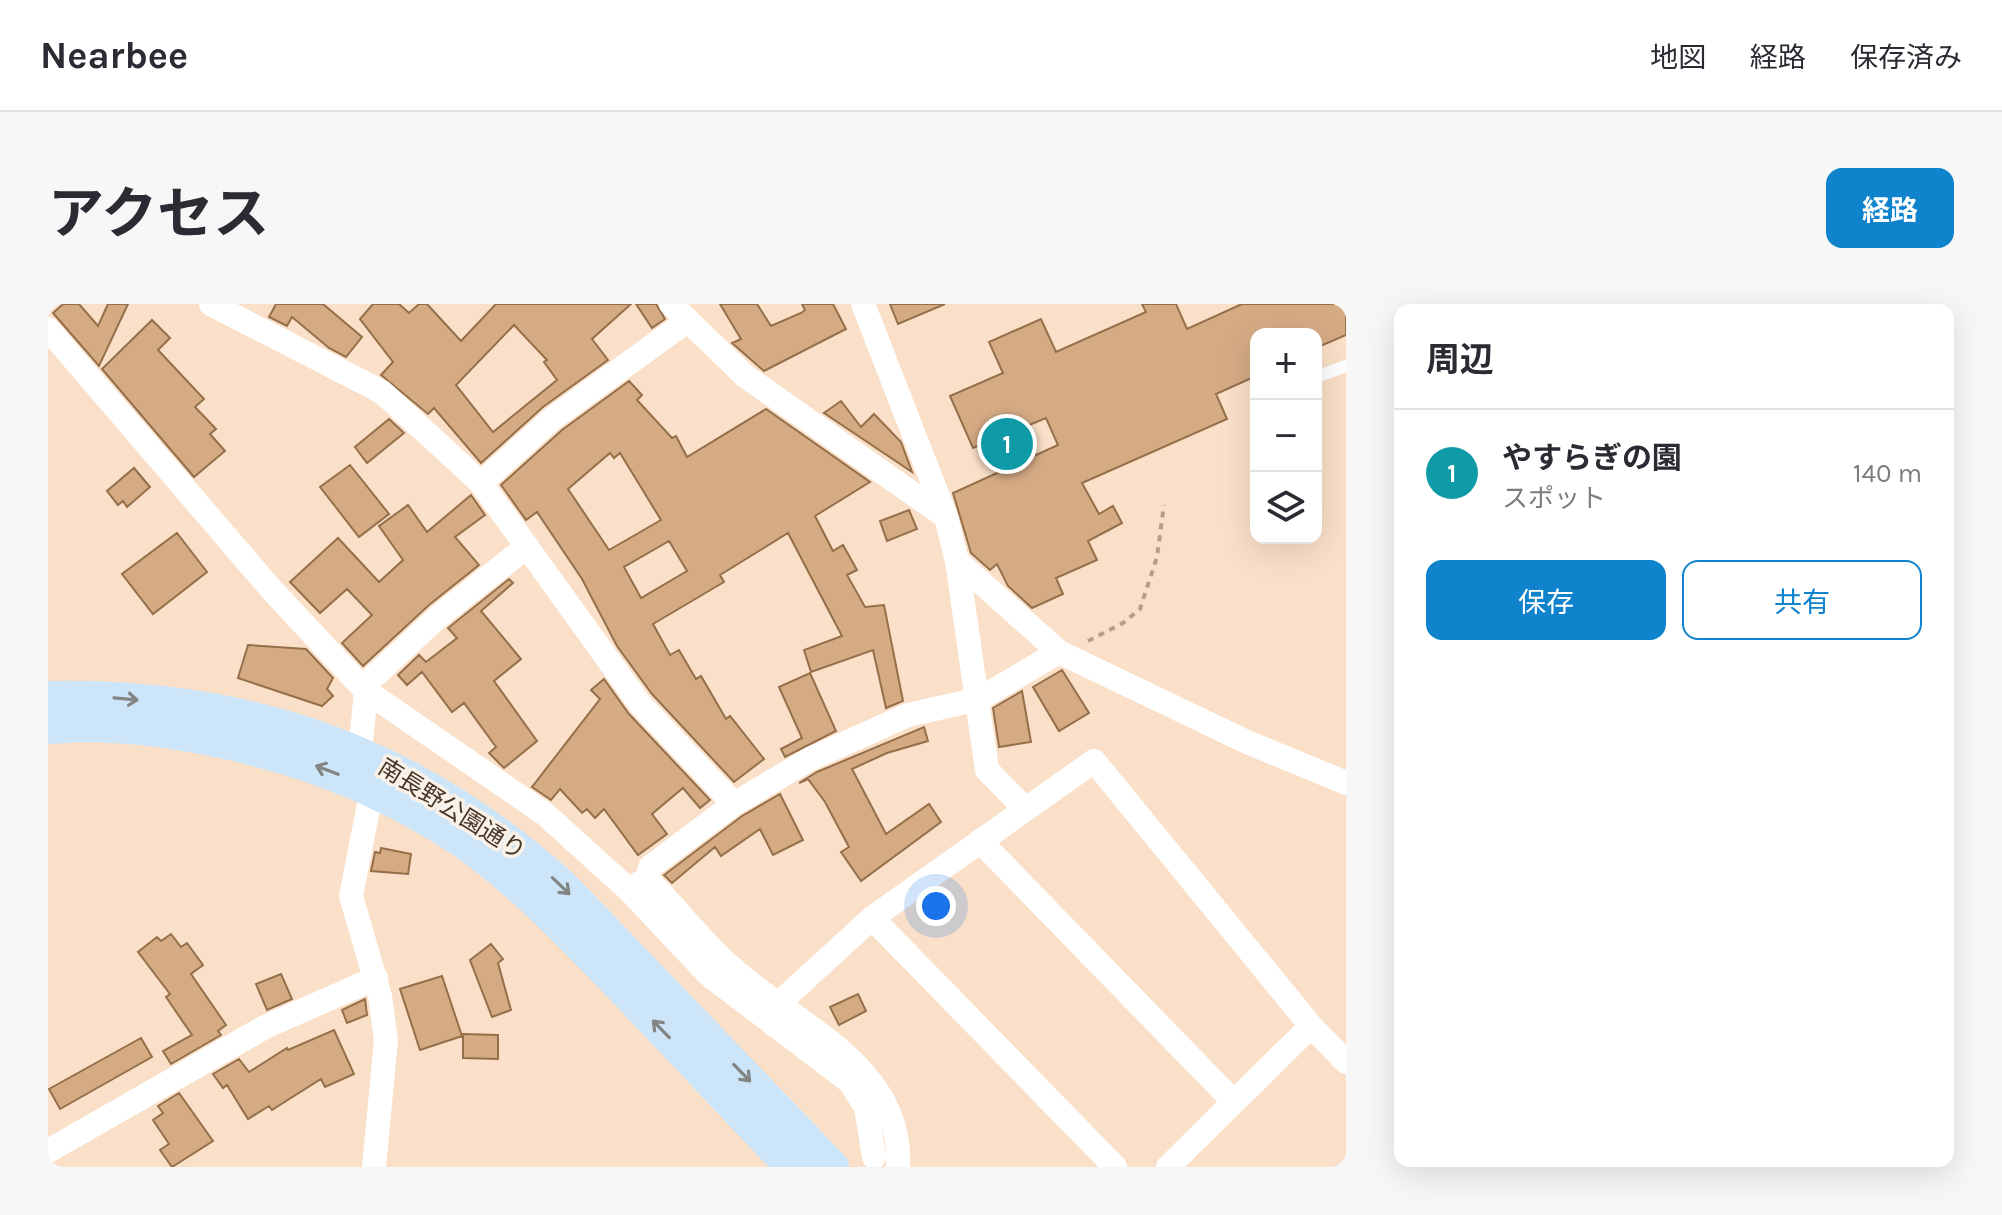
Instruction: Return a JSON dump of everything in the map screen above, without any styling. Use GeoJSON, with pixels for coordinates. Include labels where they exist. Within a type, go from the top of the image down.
{"type":"FeatureCollection","features":[{"type":"Feature","properties":{"kind":"street"},"geometry":{"type":"LineString","coordinates":[[211,304],[382,392],[481,483],[640,704],[734,804]]}},
{"type":"Feature","properties":{"kind":"street"},"geometry":{"type":"LineString","coordinates":[[863,304],[946,517],[957,561],[987,770],[1024,808]]}},
{"type":"Feature","properties":{"kind":"street"},"geometry":{"type":"LineString","coordinates":[[481,483],[679,312],[745,376],[946,517]]}},
{"type":"Feature","properties":{"kind":"street"},"geometry":{"type":"LineString","coordinates":[[48,329],[271,589],[366,691],[545,814],[638,885],[777,1005],[863,1071],[884,1103],[893,1125],[898,1167]]}},
{"type":"Feature","properties":{"kind":"street"},"geometry":{"type":"LineString","coordinates":[[360,752],[366,691],[370,680],[439,616],[525,548]]}},
{"type":"Feature","properties":{"kind":"street"},"geometry":{"type":"LineString","coordinates":[[957,561],[1059,652],[1247,742],[1346,783]]}},
{"type":"Feature","properties":{"kind":"street"},"geometry":{"type":"LineString","coordinates":[[638,885],[650,867],[734,804],[810,759],[908,715],[979,699],[1059,652]]}},
{"type":"Feature","properties":{"kind":"street","name":"南長野公園通り"},"geometry":{"type":"LineString","coordinates":[[48,698],[118,698],[227,712],[276,722],[360,752],[433,791],[528,855],[562,886],[832,1167]]}},
{"type":"Feature","properties":{"kind":"street","name":"南長野公園通り"},"geometry":{"type":"LineString","coordinates":[[48,727],[125,726],[195,735],[321,767],[372,789],[461,840],[533,898],[792,1167]]}},
{"type":"Feature","properties":{"kind":"street"},"geometry":{"type":"LineString","coordinates":[[777,1005],[872,918],[1094,761],[1311,1026],[1346,1062]]}},
{"type":"Feature","properties":{"kind":"street"},"geometry":{"type":"LineString","coordinates":[[372,789],[351,896],[376,978],[386,1040],[374,1167]]}},
{"type":"Feature","properties":{"kind":"street"},"geometry":{"type":"LineString","coordinates":[[980,841],[1234,1102]]}},
{"type":"Feature","properties":{"kind":"street"},"geometry":{"type":"LineString","coordinates":[[638,885],[709,975],[850,1082],[866,1107],[874,1157]]}},
{"type":"Feature","properties":{"kind":"street"},"geometry":{"type":"LineString","coordinates":[[872,918],[1115,1167]]}},
{"type":"Feature","properties":{"kind":"street"},"geometry":{"type":"LineString","coordinates":[[48,1151],[265,1027],[376,978]]}},
{"type":"Feature","properties":{"kind":"street"},"geometry":{"type":"LineString","coordinates":[[1168,1167],[1311,1026]]}},
{"type":"Feature","properties":{"kind":"lane"},"geometry":{"type":"LineString","coordinates":[[1322,375],[1346,366]]}},
{"type":"Feature","properties":{"kind":"path"},"geometry":{"type":"LineString","coordinates":[[1059,652],[1099,637],[1140,609],[1157,557],[1164,505]]}},
{"type":"Feature","properties":{"kind":"building"},"geometry":{"type":"Polygon","coordinates":[[[63,304],[79,304],[98,326],[108,304],[128,304],[99,366],[53,313],[63,304]]]}},
{"type":"Feature","properties":{"kind":"building"},"geometry":{"type":"Polygon","coordinates":[[[276,304],[323,304],[362,337],[346,357],[329,348],[292,317],[287,326],[269,317],[276,304]]]}},
{"type":"Feature","properties":{"kind":"building"},"geometry":{"type":"Polygon","coordinates":[[[373,304],[399,304],[409,313],[419,304],[427,304],[461,341],[496,304],[631,304],[592,339],[608,360],[543,407],[481,463],[434,408],[428,414],[381,375],[393,362],[360,319],[373,304]],[[514,325],[456,385],[493,432],[557,380],[544,362],[547,360],[514,325]]]}},
{"type":"Feature","properties":{"kind":"building"},"geometry":{"type":"Polygon","coordinates":[[[636,304],[656,304],[665,319],[652,328],[636,304]]]}},
{"type":"Feature","properties":{"kind":"building"},"geometry":{"type":"Polygon","coordinates":[[[720,304],[757,304],[771,326],[801,313],[805,310],[802,304],[833,304],[846,329],[764,371],[732,343],[741,339],[720,304]]]}},
{"type":"Feature","properties":{"kind":"building"},"geometry":{"type":"Polygon","coordinates":[[[890,304],[945,304],[898,324],[890,304]]]}},
{"type":"Feature","properties":{"kind":"building"},"geometry":{"type":"Polygon","coordinates":[[[1142,304],[1176,304],[1187,329],[1242,304],[1346,304],[1346,335],[1322,345],[1322,328],[1250,328],[1250,379],[1216,394],[1227,419],[1082,483],[1099,514],[1113,506],[1122,523],[1088,541],[1097,560],[1056,578],[1063,594],[1032,608],[1008,586],[997,564],[990,570],[971,553],[953,493],[1058,445],[1046,418],[973,448],[950,396],[1003,373],[989,342],[1041,319],[1056,352],[1146,312],[1142,304]]]}},
{"type":"Feature","properties":{"kind":"building"},"geometry":{"type":"Polygon","coordinates":[[[152,320],[170,338],[158,350],[204,399],[195,407],[216,429],[210,434],[225,451],[194,477],[102,369],[152,320]]]}},
{"type":"Feature","properties":{"kind":"building"},"geometry":{"type":"Polygon","coordinates":[[[629,381],[642,395],[637,400],[672,438],[676,436],[687,457],[766,409],[870,482],[815,516],[833,551],[843,545],[857,570],[847,575],[865,607],[884,605],[903,701],[886,708],[873,650],[811,672],[804,650],[842,636],[788,533],[720,575],[724,582],[653,624],[670,655],[679,650],[696,679],[701,676],[726,719],[730,716],[764,759],[734,782],[652,694],[617,646],[582,579],[537,512],[526,520],[501,485],[562,430],[629,381]],[[610,453],[568,489],[609,550],[661,520],[620,453],[614,458],[610,453]],[[669,541],[624,567],[641,598],[687,571],[669,541]]]}},
{"type":"Feature","properties":{"kind":"building"},"geometry":{"type":"Polygon","coordinates":[[[841,401],[861,427],[874,414],[901,442],[912,472],[824,413],[841,401]]]}},
{"type":"Feature","properties":{"kind":"building"},"geometry":{"type":"Polygon","coordinates":[[[389,419],[404,433],[367,463],[355,447],[389,419]]]}},
{"type":"Feature","properties":{"kind":"building"},"geometry":{"type":"Polygon","coordinates":[[[350,465],[389,514],[359,537],[320,487],[350,465]]]}},
{"type":"Feature","properties":{"kind":"building"},"geometry":{"type":"Polygon","coordinates":[[[134,468],[150,487],[127,507],[123,501],[118,505],[107,491],[134,468]]]}},
{"type":"Feature","properties":{"kind":"building"},"geometry":{"type":"Polygon","coordinates":[[[471,495],[485,515],[455,537],[479,565],[429,605],[363,666],[342,643],[372,615],[347,589],[320,613],[290,582],[338,538],[379,582],[403,560],[379,526],[408,505],[427,532],[471,495]]]}},
{"type":"Feature","properties":{"kind":"building"},"geometry":{"type":"Polygon","coordinates":[[[909,510],[917,529],[887,541],[880,521],[909,510]]]}},
{"type":"Feature","properties":{"kind":"building"},"geometry":{"type":"Polygon","coordinates":[[[177,533],[207,572],[153,614],[122,574],[177,533]]]}},
{"type":"Feature","properties":{"kind":"building"},"geometry":{"type":"Polygon","coordinates":[[[509,579],[513,583],[481,611],[521,659],[494,681],[537,741],[504,768],[489,753],[496,747],[464,703],[452,712],[422,672],[407,685],[398,675],[419,655],[426,662],[457,638],[448,628],[509,579]]]}},
{"type":"Feature","properties":{"kind":"building"},"geometry":{"type":"Polygon","coordinates":[[[248,645],[306,649],[333,678],[327,689],[333,696],[322,706],[238,678],[248,645]]]}},
{"type":"Feature","properties":{"kind":"building"},"geometry":{"type":"Polygon","coordinates":[[[1062,670],[1089,713],[1059,731],[1033,687],[1062,670]]]}},
{"type":"Feature","properties":{"kind":"building"},"geometry":{"type":"Polygon","coordinates":[[[810,673],[836,731],[785,757],[781,749],[802,738],[779,687],[810,673]]]}},
{"type":"Feature","properties":{"kind":"building"},"geometry":{"type":"Polygon","coordinates":[[[604,679],[629,714],[710,800],[700,808],[683,788],[652,814],[667,834],[638,855],[604,809],[595,818],[587,809],[582,813],[560,789],[551,800],[532,787],[600,699],[591,690],[604,679]]]}},
{"type":"Feature","properties":{"kind":"building"},"geometry":{"type":"Polygon","coordinates":[[[1022,691],[1031,742],[999,747],[993,708],[1022,691]]]}},
{"type":"Feature","properties":{"kind":"building"},"geometry":{"type":"Polygon","coordinates":[[[924,727],[928,741],[887,753],[852,769],[886,834],[929,804],[941,822],[861,881],[841,852],[849,847],[825,802],[808,779],[799,783],[817,772],[924,727]]]}},
{"type":"Feature","properties":{"kind":"building"},"geometry":{"type":"Polygon","coordinates":[[[780,794],[803,840],[773,855],[760,829],[721,856],[715,847],[672,883],[664,875],[742,816],[780,794]]]}},
{"type":"Feature","properties":{"kind":"building"},"geometry":{"type":"Polygon","coordinates":[[[381,848],[411,854],[408,874],[371,871],[375,852],[380,853],[381,848]]]}},
{"type":"Feature","properties":{"kind":"building"},"geometry":{"type":"Polygon","coordinates":[[[171,934],[181,947],[187,943],[203,965],[191,974],[226,1025],[218,1031],[221,1035],[171,1064],[163,1051],[192,1035],[166,997],[170,994],[138,952],[157,937],[161,941],[171,934]]]}},
{"type":"Feature","properties":{"kind":"building"},"geometry":{"type":"Polygon","coordinates":[[[491,944],[503,959],[498,963],[511,1010],[492,1017],[470,960],[491,944]]]}},
{"type":"Feature","properties":{"kind":"building"},"geometry":{"type":"Polygon","coordinates":[[[281,974],[292,999],[267,1010],[256,984],[281,974]]]}},
{"type":"Feature","properties":{"kind":"building"},"geometry":{"type":"Polygon","coordinates":[[[442,976],[462,1036],[420,1050],[400,989],[442,976]]]}},
{"type":"Feature","properties":{"kind":"building"},"geometry":{"type":"Polygon","coordinates":[[[858,994],[866,1011],[839,1025],[830,1007],[858,994]]]}},
{"type":"Feature","properties":{"kind":"building"},"geometry":{"type":"Polygon","coordinates":[[[365,999],[367,1015],[347,1023],[342,1010],[365,999]]]}},
{"type":"Feature","properties":{"kind":"building"},"geometry":{"type":"Polygon","coordinates":[[[334,1030],[354,1074],[325,1087],[321,1079],[272,1110],[269,1106],[248,1119],[227,1085],[223,1088],[213,1074],[239,1059],[249,1072],[287,1048],[334,1030]]]}},
{"type":"Feature","properties":{"kind":"building"},"geometry":{"type":"Polygon","coordinates":[[[463,1034],[498,1035],[498,1059],[463,1058],[463,1034]]]}},
{"type":"Feature","properties":{"kind":"building"},"geometry":{"type":"Polygon","coordinates":[[[141,1038],[152,1057],[60,1109],[49,1089],[141,1038]]]}},
{"type":"Feature","properties":{"kind":"building"},"geometry":{"type":"Polygon","coordinates":[[[179,1093],[213,1141],[172,1167],[160,1150],[169,1144],[153,1120],[163,1113],[158,1106],[179,1093]]]}},
{"type":"Feature","properties":{"kind":"place","name":"やすらぎの園"},"geometry":{"type":"Point","coordinates":[1007,444]}}]}
